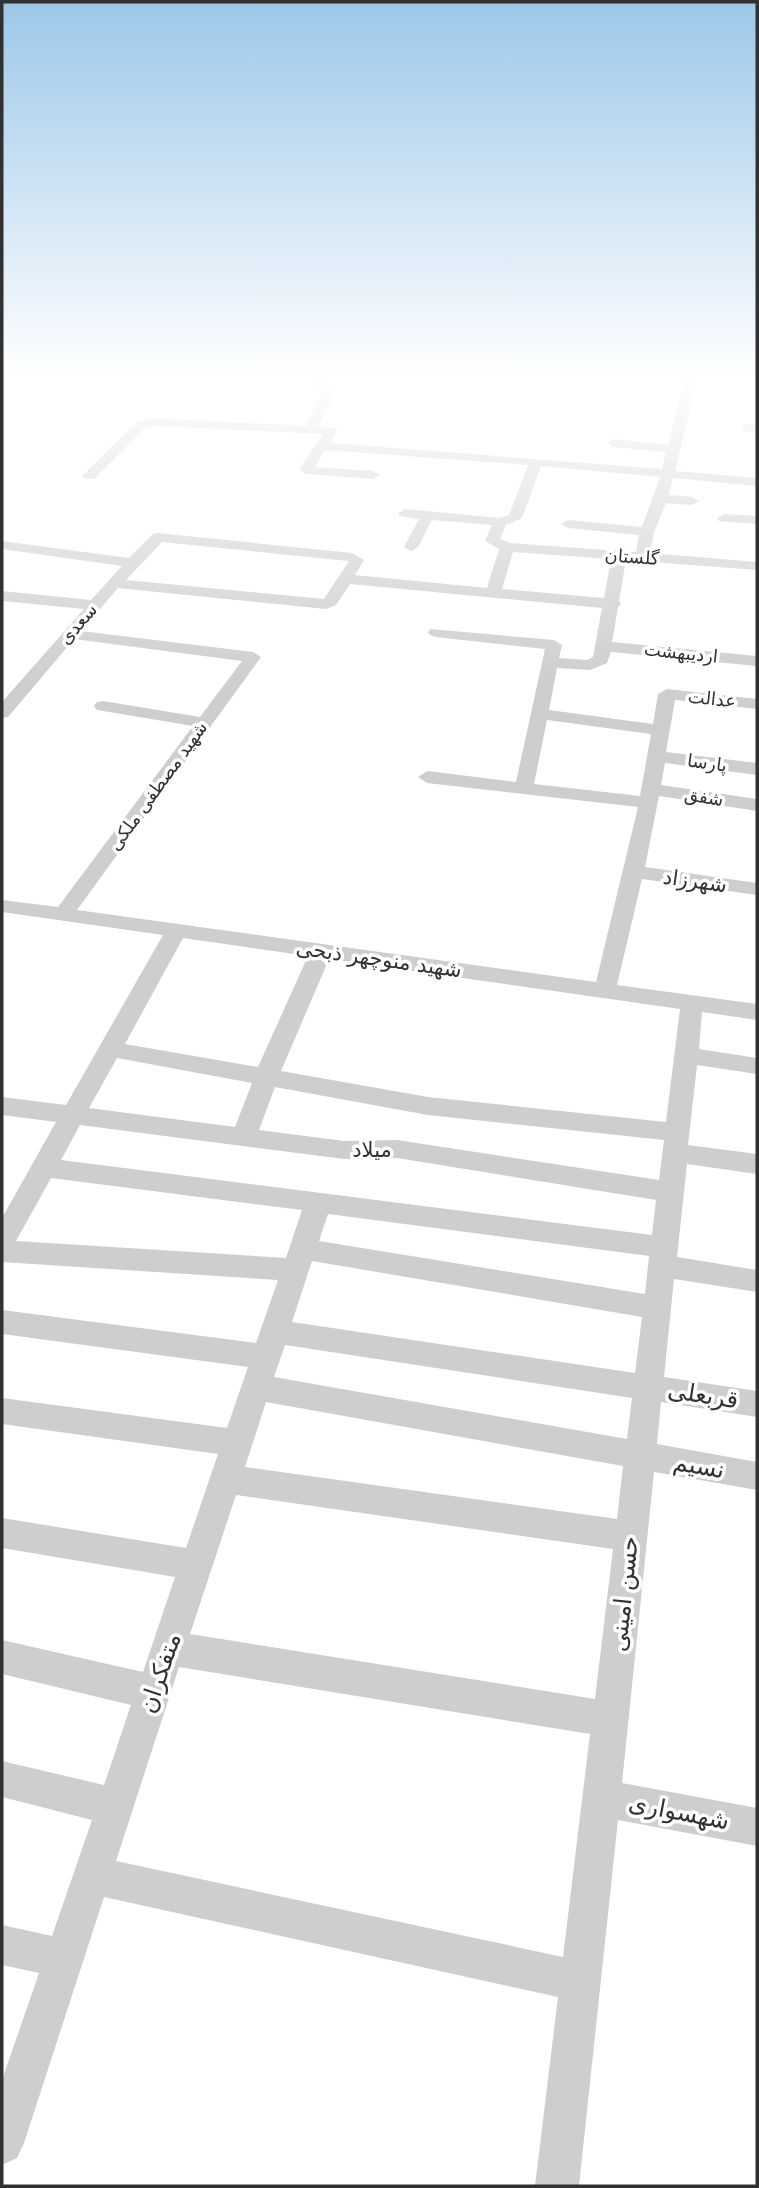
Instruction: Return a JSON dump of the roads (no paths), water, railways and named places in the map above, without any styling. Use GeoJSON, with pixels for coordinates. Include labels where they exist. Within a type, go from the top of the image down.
{"type":"FeatureCollection","features":[{"type":"Feature","properties":{"kind":"street"},"geometry":{"type":"LineString","coordinates":[[405,513],[500,522],[514,518],[530,478]]}},
{"type":"Feature","properties":{"kind":"street"},"geometry":{"type":"LineString","coordinates":[[642,558],[647,532],[661,499],[665,478]]}},
{"type":"Feature","properties":{"kind":"street"},"geometry":{"type":"LineString","coordinates":[[713,478],[757,482]]}},
{"type":"Feature","properties":{"kind":"street"},"geometry":{"type":"LineString","coordinates":[[661,499],[692,501]]}},
{"type":"Feature","properties":{"kind":"street"},"geometry":{"type":"LineString","coordinates":[[411,547],[428,515]]}},
{"type":"Feature","properties":{"kind":"street"},"geometry":{"type":"LineString","coordinates":[[724,518],[757,520]]}},
{"type":"Feature","properties":{"kind":"street"},"geometry":{"type":"LineString","coordinates":[[493,593],[507,547],[492,541],[500,522]]}},
{"type":"Feature","properties":{"kind":"street"},"geometry":{"type":"LineString","coordinates":[[568,524],[647,532]]}},
{"type":"Feature","properties":{"kind":"street","name":"سعدی"},"geometry":{"type":"LineString","coordinates":[[2,713],[94,605],[158,537],[357,558],[347,579]]}},
{"type":"Feature","properties":{"kind":"street"},"geometry":{"type":"LineString","coordinates":[[2,545],[132,563]]}},
{"type":"Feature","properties":{"kind":"street","name":"گلستان"},"geometry":{"type":"LineString","coordinates":[[507,547],[757,566]]}},
{"type":"Feature","properties":{"kind":"street"},"geometry":{"type":"LineString","coordinates":[[550,663],[590,665],[601,659],[620,556]]}},
{"type":"Feature","properties":{"kind":"street"},"geometry":{"type":"LineString","coordinates":[[114,583],[326,604],[331,602],[347,579],[613,604]]}},
{"type":"Feature","properties":{"kind":"street"},"geometry":{"type":"LineString","coordinates":[[2,596],[94,605]]}},
{"type":"Feature","properties":{"kind":"street"},"geometry":{"type":"LineString","coordinates":[[436,632],[554,645],[524,789]]}},
{"type":"Feature","properties":{"kind":"street","name":"شهید مصطفی ملکی"},"geometry":{"type":"LineString","coordinates":[[63,915],[253,657],[69,634]]}},
{"type":"Feature","properties":{"kind":"street","name":"اردیبهشت"},"geometry":{"type":"LineString","coordinates":[[604,646],[757,661]]}},
{"type":"Feature","properties":{"kind":"street","name":"عدالت"},"geometry":{"type":"LineString","coordinates":[[660,730],[667,694],[757,704]]}},
{"type":"Feature","properties":{"kind":"street"},"geometry":{"type":"LineString","coordinates":[[103,706],[204,723]]}},
{"type":"Feature","properties":{"kind":"street"},"geometry":{"type":"LineString","coordinates":[[539,714],[660,730],[633,872],[605,990]]}},
{"type":"Feature","properties":{"kind":"street","name":"پارسا"},"geometry":{"type":"LineString","coordinates":[[656,756],[757,769]]}},
{"type":"Feature","properties":{"kind":"street","name":"شفق"},"geometry":{"type":"LineString","coordinates":[[427,777],[524,789],[757,805]]}},
{"type":"Feature","properties":{"kind":"street","name":"شهرزاد"},"geometry":{"type":"LineString","coordinates":[[633,872],[757,889]]}},
{"type":"Feature","properties":{"kind":"street","name":"شهید منوچهر ذبحی"},"geometry":{"type":"LineString","coordinates":[[2,906],[757,1012]]}},
{"type":"Feature","properties":{"kind":"street"},"geometry":{"type":"LineString","coordinates":[[2,1242],[176,931]]}},
{"type":"Feature","properties":{"kind":"street"},"geometry":{"type":"LineString","coordinates":[[244,1137],[266,1077],[321,951]]}},
{"type":"Feature","properties":{"kind":"street","name":"حسن امینی"},"geometry":{"type":"LineString","coordinates":[[557,2186],[692,1003]]}},
{"type":"Feature","properties":{"kind":"street"},"geometry":{"type":"LineString","coordinates":[[110,1049],[428,1106],[676,1143],[757,1164]]}},
{"type":"Feature","properties":{"kind":"street"},"geometry":{"type":"LineString","coordinates":[[685,1055],[757,1066]]}},
{"type":"Feature","properties":{"kind":"street","name":"میلاد"},"geometry":{"type":"LineString","coordinates":[[2,1106],[344,1150],[397,1149],[670,1192]]}},
{"type":"Feature","properties":{"kind":"street"},"geometry":{"type":"LineString","coordinates":[[44,1167],[318,1203],[663,1257],[757,1280]]}},
{"type":"Feature","properties":{"kind":"street","name":"متفکران"},"geometry":{"type":"LineString","coordinates":[[2,2143],[318,1203]]}},
{"type":"Feature","properties":{"kind":"street"},"geometry":{"type":"LineString","coordinates":[[2,1251],[299,1259],[657,1308]]}},
{"type":"Feature","properties":{"kind":"street"},"geometry":{"type":"LineString","coordinates":[[2,1322],[266,1358]]}},
{"type":"Feature","properties":{"kind":"street","name":"قربعلی"},"geometry":{"type":"LineString","coordinates":[[266,1358],[648,1386],[757,1404]]}},
{"type":"Feature","properties":{"kind":"street","name":"نسیم"},"geometry":{"type":"LineString","coordinates":[[266,1358],[640,1456],[757,1476]]}},
{"type":"Feature","properties":{"kind":"street"},"geometry":{"type":"LineString","coordinates":[[2,1411],[237,1443]]}},
{"type":"Feature","properties":{"kind":"street"},"geometry":{"type":"LineString","coordinates":[[225,1479],[631,1536]]}},
{"type":"Feature","properties":{"kind":"street"},"geometry":{"type":"LineString","coordinates":[[2,1533],[196,1565]]}},
{"type":"Feature","properties":{"kind":"street"},"geometry":{"type":"LineString","coordinates":[[168,1648],[610,1719]]}},
{"type":"Feature","properties":{"kind":"street"},"geometry":{"type":"LineString","coordinates":[[2,1657],[153,1692]]}},
{"type":"Feature","properties":{"kind":"street"},"geometry":{"type":"LineString","coordinates":[[2,1779],[115,1807]]}},
{"type":"Feature","properties":{"kind":"street","name":"شهسواری"},"geometry":{"type":"LineString","coordinates":[[601,1797],[757,1827]]}},
{"type":"Feature","properties":{"kind":"street"},"geometry":{"type":"LineString","coordinates":[[92,1875],[580,1981]]}},
{"type":"Feature","properties":{"kind":"street"},"geometry":{"type":"LineString","coordinates":[[2,1945],[64,1959]]}}]}
